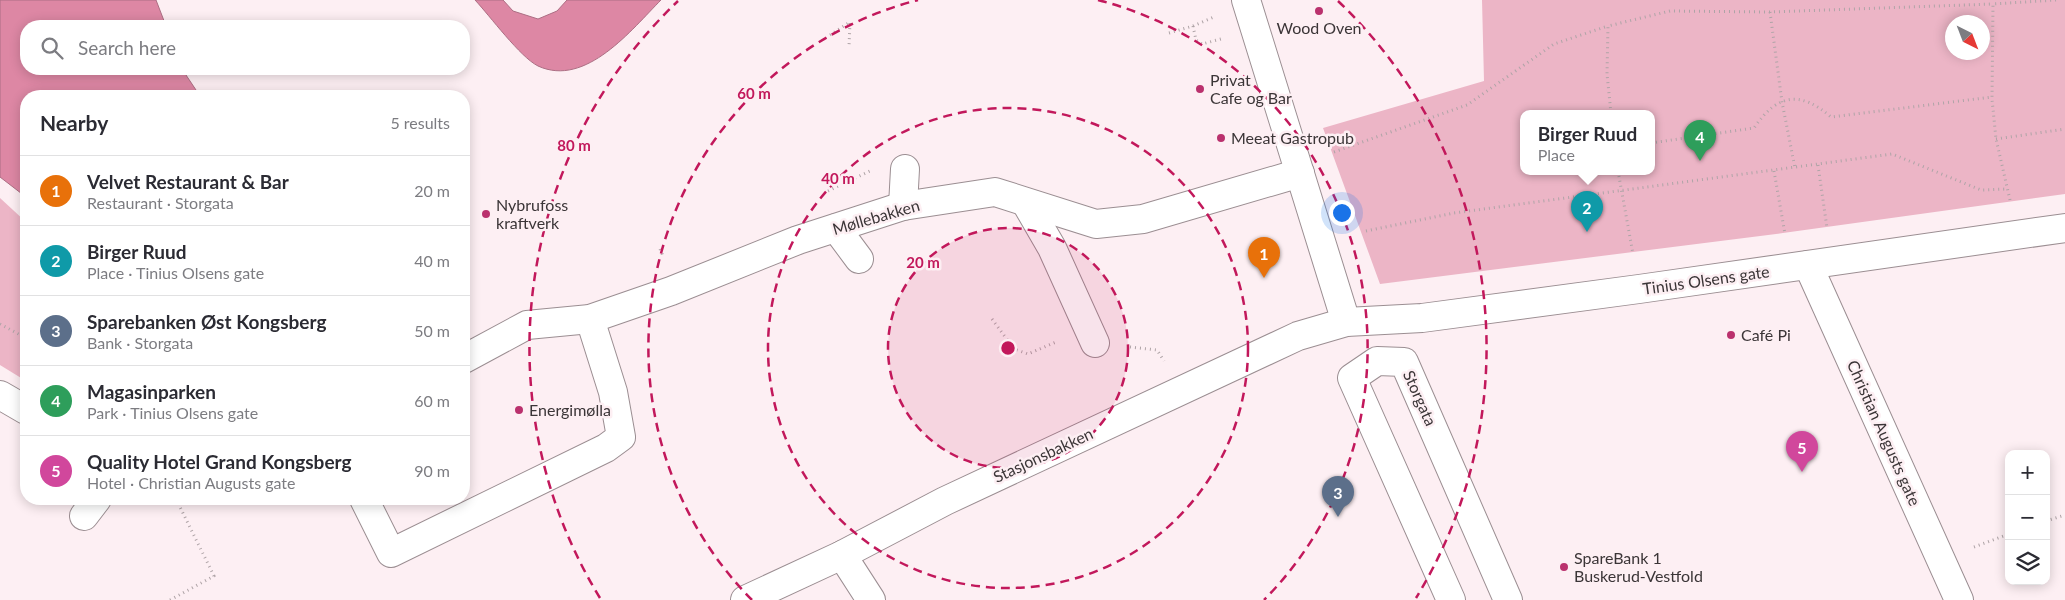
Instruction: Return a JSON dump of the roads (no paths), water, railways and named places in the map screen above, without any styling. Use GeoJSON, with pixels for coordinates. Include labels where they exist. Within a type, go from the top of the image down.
{"type":"FeatureCollection","features":[{"type":"Feature","properties":{"kind":"street"},"geometry":{"type":"LineString","coordinates":[[1246,0],[1346,322]]}},
{"type":"Feature","properties":{"kind":"street"},"geometry":{"type":"LineString","coordinates":[[903,206],[905,169]]}},
{"type":"Feature","properties":{"kind":"street","name":"Møllebakken"},"geometry":{"type":"LineString","coordinates":[[470,356],[527,325],[590,319],[671,291],[798,240],[903,206],[995,192],[1096,224],[1143,219],[1300,173]]}},
{"type":"Feature","properties":{"kind":"street"},"geometry":{"type":"LineString","coordinates":[[1026,203],[1052,248],[1095,343]]}},
{"type":"Feature","properties":{"kind":"street"},"geometry":{"type":"LineString","coordinates":[[836,228],[859,258]]}},
{"type":"Feature","properties":{"kind":"street","name":"Tinius Olsens gate"},"geometry":{"type":"LineString","coordinates":[[1346,322],[1422,318],[1808,265],[2015,233],[2065,228]]}},
{"type":"Feature","properties":{"kind":"street","name":"Christian Augusts gate"},"geometry":{"type":"LineString","coordinates":[[1808,265],[1959,600]]}},
{"type":"Feature","properties":{"kind":"street"},"geometry":{"type":"LineString","coordinates":[[367,505],[390,553],[606,448],[621,437],[612,392],[590,319]]}},
{"type":"Feature","properties":{"kind":"street","name":"Stasjonsbakken"},"geometry":{"type":"LineString","coordinates":[[745,600],[842,554],[953,497],[1298,336],[1346,322]]}},
{"type":"Feature","properties":{"kind":"street","name":"Storgata"},"geometry":{"type":"LineString","coordinates":[[1450,600],[1352,378],[1377,361],[1404,362],[1508,600]]}},
{"type":"Feature","properties":{"kind":"street"},"geometry":{"type":"LineString","coordinates":[[0,395],[20,407]]}},
{"type":"Feature","properties":{"kind":"street"},"geometry":{"type":"LineString","coordinates":[[842,554],[871,600]]}},
{"type":"Feature","properties":{"kind":"place","name":"Wood Oven"},"geometry":{"type":"Point","coordinates":[1319,11]}},
{"type":"Feature","properties":{"kind":"place","name":"Privat Cafe og Bar"},"geometry":{"type":"Point","coordinates":[1200,89]}},
{"type":"Feature","properties":{"kind":"place","name":"Meeat Gastropub"},"geometry":{"type":"Point","coordinates":[1221,138]}},
{"type":"Feature","properties":{"kind":"place","name":"Magasinparken"},"geometry":{"type":"Point","coordinates":[1700,161]}},
{"type":"Feature","properties":{"kind":"place","name":"Nybrufoss kraftverk"},"geometry":{"type":"Point","coordinates":[486,214]}},
{"type":"Feature","properties":{"kind":"place","name":"Birger Ruud"},"geometry":{"type":"Point","coordinates":[1587,232]}},
{"type":"Feature","properties":{"kind":"place","name":"Velvet Restaurant & Bar"},"geometry":{"type":"Point","coordinates":[1264,278]}},
{"type":"Feature","properties":{"kind":"place","name":"Café Pi"},"geometry":{"type":"Point","coordinates":[1731,335]}},
{"type":"Feature","properties":{"kind":"place","name":"Energimølla"},"geometry":{"type":"Point","coordinates":[519,410]}},
{"type":"Feature","properties":{"kind":"place","name":"Quality Hotel Grand Kongsberg"},"geometry":{"type":"Point","coordinates":[1802,472]}},
{"type":"Feature","properties":{"kind":"place","name":"Sparebanken Øst Kongsberg"},"geometry":{"type":"Point","coordinates":[1338,517]}},
{"type":"Feature","properties":{"kind":"place","name":"SpareBank 1 Buskerud-Vestfold"},"geometry":{"type":"Point","coordinates":[1564,567]}}]}
